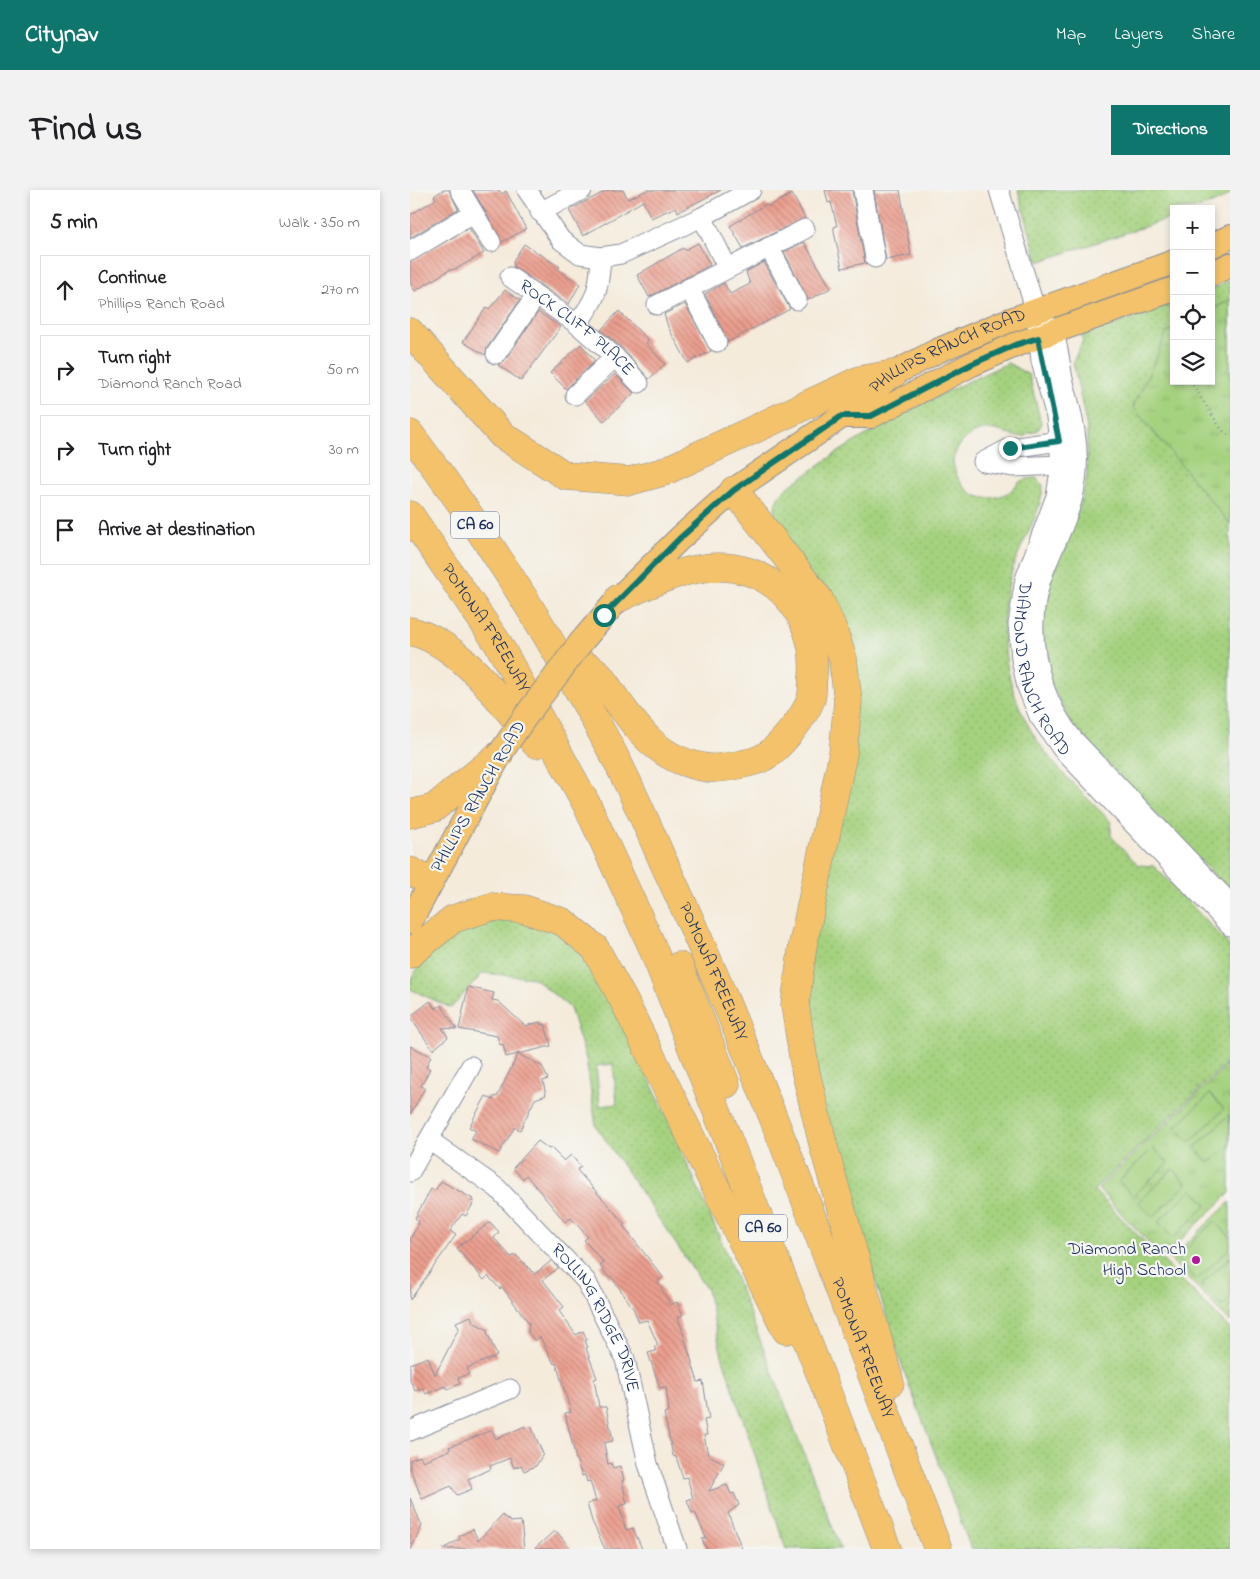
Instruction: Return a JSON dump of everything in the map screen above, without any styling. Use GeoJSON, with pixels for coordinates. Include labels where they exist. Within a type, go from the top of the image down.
{"type":"FeatureCollection","features":[{"type":"Feature","properties":{"kind":"highway"},"geometry":{"type":"LineString","coordinates":[[410,332],[502,434],[566,476],[598,479],[630,480],[663,472],[860,380],[893,374]]}},
{"type":"Feature","properties":{"kind":"highway","name":"POMONA FREEWAY"},"geometry":{"type":"LineString","coordinates":[[410,434],[453,491],[536,619],[560,658],[619,766],[706,952],[785,1147],[929,1541]]}},
{"type":"Feature","properties":{"kind":"highway"},"geometry":{"type":"LineString","coordinates":[[410,464],[505,599],[536,619]]}},
{"type":"Feature","properties":{"kind":"highway"},"geometry":{"type":"LineString","coordinates":[[734,490],[818,599],[832,627],[843,658],[848,701],[843,753],[803,944],[795,1005],[805,1070],[824,1148],[929,1541]]}},
{"type":"Feature","properties":{"kind":"highway","name":"POMONA FREEWAY"},"geometry":{"type":"LineString","coordinates":[[410,515],[498,645],[587,805],[651,944],[887,1549]]}},
{"type":"Feature","properties":{"kind":"highway"},"geometry":{"type":"LineString","coordinates":[[560,658],[595,670],[640,733],[661,751],[684,762],[710,768],[764,757],[794,729],[811,698],[814,662],[806,621],[781,589],[748,570],[705,568],[660,578],[612,607]]}},
{"type":"Feature","properties":{"kind":"highway"},"geometry":{"type":"LineString","coordinates":[[410,630],[427,634],[461,659],[494,693],[587,805]]}},
{"type":"Feature","properties":{"kind":"highway"},"geometry":{"type":"LineString","coordinates":[[517,677],[552,712],[623,846],[669,942],[703,1022],[901,1549]]}},
{"type":"Feature","properties":{"kind":"highway"},"geometry":{"type":"LineString","coordinates":[[410,814],[434,808],[500,755]]}},
{"type":"Feature","properties":{"kind":"highway"},"geometry":{"type":"LineString","coordinates":[[410,954],[452,919],[491,907],[524,909],[563,922],[595,948],[857,1470]]}},
{"type":"Feature","properties":{"kind":"main road"},"geometry":{"type":"LineString","coordinates":[[1215,244],[1230,236]]}},
{"type":"Feature","properties":{"kind":"main road","name":"PHILLIPS RANCH ROAD"},"geometry":{"type":"LineString","coordinates":[[410,922],[420,876],[525,717],[612,607],[679,539],[734,490],[842,416],[893,374],[937,351],[1005,322],[1170,263]]}},
{"type":"Feature","properties":{"kind":"main road"},"geometry":{"type":"LineString","coordinates":[[1215,272],[1230,265]]}},
{"type":"Feature","properties":{"kind":"main road","name":"PHILLIPS RANCH ROAD"},"geometry":{"type":"LineString","coordinates":[[842,416],[871,416],[972,364],[1015,345],[1170,290]]}},
{"type":"Feature","properties":{"kind":"street"},"geometry":{"type":"LineString","coordinates":[[460,190],[491,242]]}},
{"type":"Feature","properties":{"kind":"street"},"geometry":{"type":"LineString","coordinates":[[527,190],[540,212],[561,240],[580,254],[601,257],[621,254],[702,217],[751,190]]}},
{"type":"Feature","properties":{"kind":"street"},"geometry":{"type":"LineString","coordinates":[[540,212],[582,190]]}},
{"type":"Feature","properties":{"kind":"street"},"geometry":{"type":"LineString","coordinates":[[863,190],[875,258]]}},
{"type":"Feature","properties":{"kind":"street","name":"DIAMOND RANCH ROAD"},"geometry":{"type":"LineString","coordinates":[[999,190],[1036,312],[1058,357],[1072,414],[1078,465],[1071,505],[1042,576],[1036,599],[1034,636],[1040,674],[1053,710],[1073,739],[1230,903]]}},
{"type":"Feature","properties":{"kind":"street"},"geometry":{"type":"LineString","coordinates":[[410,251],[473,213]]}},
{"type":"Feature","properties":{"kind":"street"},"geometry":{"type":"LineString","coordinates":[[702,217],[727,267]]}},
{"type":"Feature","properties":{"kind":"street"},"geometry":{"type":"LineString","coordinates":[[657,305],[727,267],[804,229]]}},
{"type":"Feature","properties":{"kind":"street"},"geometry":{"type":"LineString","coordinates":[[769,246],[797,300]]}},
{"type":"Feature","properties":{"kind":"street"},"geometry":{"type":"LineString","coordinates":[[577,324],[594,302],[600,277],[601,257]]}},
{"type":"Feature","properties":{"kind":"street","name":"ROCK CLIFF PLACE"},"geometry":{"type":"LineString","coordinates":[[510,277],[577,324],[615,357],[639,382]]}},
{"type":"Feature","properties":{"kind":"street"},"geometry":{"type":"LineString","coordinates":[[689,288],[717,342]]}},
{"type":"Feature","properties":{"kind":"street"},"geometry":{"type":"LineString","coordinates":[[496,354],[536,296]]}},
{"type":"Feature","properties":{"kind":"street","name":"DIAMOND RANCH ROAD"},"geometry":{"type":"LineString","coordinates":[[1046,335],[1061,465],[1054,505],[1027,571],[1019,609],[1020,659],[1031,697],[1045,725],[1062,749],[1230,926]]}},
{"type":"Feature","properties":{"kind":"street"},"geometry":{"type":"LineString","coordinates":[[575,395],[615,357]]}},
{"type":"Feature","properties":{"kind":"street"},"geometry":{"type":"LineString","coordinates":[[1059,441],[1010,448],[983,462],[1013,467],[1061,465]]}},
{"type":"Feature","properties":{"kind":"street"},"geometry":{"type":"LineString","coordinates":[[410,1172],[471,1066]]}},
{"type":"Feature","properties":{"kind":"street","name":"ROLLING RIDGE DRIVE"},"geometry":{"type":"LineString","coordinates":[[429,1140],[497,1188],[586,1281],[625,1359],[648,1464],[677,1549]]}},
{"type":"Feature","properties":{"kind":"street"},"geometry":{"type":"LineString","coordinates":[[410,1431],[510,1389]]}},
{"type":"Feature","properties":{"kind":"path"},"geometry":{"type":"LineString","coordinates":[[1193,385],[1222,430],[1230,437]]}},
{"type":"Feature","properties":{"kind":"green space"},"geometry":{"type":"Polygon","coordinates":[[[1018,190],[1230,190],[1230,194],[1217,202],[1207,205],[1170,205],[1170,218],[1038,262],[1018,190]]]}},
{"type":"Feature","properties":{"kind":"green space"},"geometry":{"type":"Polygon","coordinates":[[[1230,280],[1230,892],[1072,726],[1048,677],[1041,630],[1046,588],[1079,508],[1087,476],[1087,428],[1073,362],[1083,340],[1082,336],[1170,304],[1170,385],[1215,385],[1215,287],[1230,280]]]}},
{"type":"Feature","properties":{"kind":"green space"},"geometry":{"type":"Polygon","coordinates":[[[1230,300],[1230,524],[1133,407],[1166,333],[1170,331],[1170,385],[1215,385],[1215,308],[1230,300]]]}},
{"type":"Feature","properties":{"kind":"green space"},"geometry":{"type":"Polygon","coordinates":[[[1008,363],[1029,375],[1041,423],[1040,428],[1026,434],[1026,436],[1013,436],[995,430],[974,433],[963,441],[953,460],[958,478],[976,496],[993,498],[1003,495],[1012,490],[1019,482],[1028,479],[1036,478],[1043,485],[1038,508],[1011,574],[1006,597],[1004,644],[1013,690],[1033,733],[1046,753],[1111,822],[1111,836],[1138,865],[1154,866],[1230,946],[1230,1060],[1094,1190],[1230,1329],[1230,1549],[971,1549],[902,1366],[820,1105],[805,987],[853,719],[774,522],[776,502],[779,496],[790,486],[829,458],[878,428],[930,400],[1008,363]]]}},
{"type":"Feature","properties":{"kind":"green space"},"geometry":{"type":"Polygon","coordinates":[[[513,918],[556,930],[597,968],[666,1115],[723,1245],[841,1549],[786,1549],[722,1356],[707,1290],[596,1126],[586,1059],[570,1008],[534,978],[483,973],[451,1008],[410,989],[411,980],[415,972],[440,940],[465,927],[513,918]],[[613,1064],[596,1066],[600,1106],[617,1104],[613,1064]]]}},
{"type":"Feature","properties":{"kind":"green space","name":"Diamond Ranch High School"},"geometry":{"type":"Polygon","coordinates":[[[1230,1062],[1230,1193],[1163,1257],[1098,1189],[1230,1062]]]}},
{"type":"Feature","properties":{"kind":"green space"},"geometry":{"type":"Polygon","coordinates":[[[1210,1094],[1224,1109],[1190,1142],[1175,1127],[1210,1094]]]}},
{"type":"Feature","properties":{"kind":"green space"},"geometry":{"type":"Polygon","coordinates":[[[1229,1115],[1230,1144],[1209,1163],[1195,1148],[1229,1115]]]}},
{"type":"Feature","properties":{"kind":"green space"},"geometry":{"type":"Polygon","coordinates":[[[1153,1148],[1168,1163],[1133,1196],[1119,1181],[1153,1148]]]}},
{"type":"Feature","properties":{"kind":"green space"},"geometry":{"type":"Polygon","coordinates":[[[1173,1169],[1187,1184],[1153,1217],[1138,1202],[1173,1169]]]}},
{"type":"Feature","properties":{"kind":"green space"},"geometry":{"type":"Polygon","coordinates":[[[1192,1189],[1207,1205],[1173,1238],[1158,1222],[1192,1189]]]}},
{"type":"Feature","properties":{"kind":"green space"},"geometry":{"type":"Polygon","coordinates":[[[1230,1202],[1230,1322],[1170,1259],[1230,1202]]]}},
{"type":"Feature","properties":{"kind":"green space"},"geometry":{"type":"Polygon","coordinates":[[[1215,1221],[1230,1237],[1230,1248],[1197,1280],[1176,1258],[1215,1221]]]}},
{"type":"Feature","properties":{"kind":"green space"},"geometry":{"type":"Polygon","coordinates":[[[1230,1257],[1230,1299],[1222,1306],[1201,1285],[1230,1257]]]}},
{"type":"Feature","properties":{"kind":"building"},"geometry":{"type":"Polygon","coordinates":[[[443,190],[449,190],[458,209],[410,238],[410,215],[436,199],[434,196],[443,190]]]}},
{"type":"Feature","properties":{"kind":"building"},"geometry":{"type":"Polygon","coordinates":[[[473,190],[499,190],[502,194],[506,191],[526,229],[502,242],[473,190]]]}},
{"type":"Feature","properties":{"kind":"building"},"geometry":{"type":"Polygon","coordinates":[[[608,190],[623,190],[628,199],[647,190],[721,190],[678,212],[676,207],[651,218],[643,201],[583,236],[569,210],[608,190]]]}},
{"type":"Feature","properties":{"kind":"building"},"geometry":{"type":"Polygon","coordinates":[[[825,190],[852,190],[865,263],[842,268],[834,232],[834,227],[837,226],[831,202],[828,203],[825,190]]]}},
{"type":"Feature","properties":{"kind":"building"},"geometry":{"type":"Polygon","coordinates":[[[874,190],[900,190],[911,255],[886,260],[874,190]]]}},
{"type":"Feature","properties":{"kind":"building"},"geometry":{"type":"Polygon","coordinates":[[[792,194],[805,218],[743,248],[730,226],[766,204],[768,207],[792,194]]]}},
{"type":"Feature","properties":{"kind":"building"},"geometry":{"type":"Polygon","coordinates":[[[469,228],[484,253],[456,269],[449,270],[415,291],[410,283],[410,262],[469,228]]]}},
{"type":"Feature","properties":{"kind":"building"},"geometry":{"type":"Polygon","coordinates":[[[804,242],[831,288],[808,300],[784,252],[804,242]]]}},
{"type":"Feature","properties":{"kind":"building"},"geometry":{"type":"Polygon","coordinates":[[[698,243],[710,265],[649,297],[637,275],[683,248],[685,250],[698,243]]]}},
{"type":"Feature","properties":{"kind":"building"},"geometry":{"type":"Polygon","coordinates":[[[524,244],[560,267],[558,269],[580,284],[569,304],[514,267],[513,261],[524,244]]]}},
{"type":"Feature","properties":{"kind":"building"},"geometry":{"type":"Polygon","coordinates":[[[764,262],[790,309],[728,342],[705,294],[724,283],[730,294],[750,284],[746,272],[764,262]]]}},
{"type":"Feature","properties":{"kind":"building"},"geometry":{"type":"Polygon","coordinates":[[[505,290],[520,300],[487,348],[485,355],[463,342],[487,307],[489,309],[505,290]]]}},
{"type":"Feature","properties":{"kind":"building"},"geometry":{"type":"Polygon","coordinates":[[[685,304],[711,351],[688,363],[668,327],[664,314],[685,304]]]}},
{"type":"Feature","properties":{"kind":"building"},"geometry":{"type":"Polygon","coordinates":[[[619,311],[649,341],[646,343],[665,364],[649,379],[623,349],[601,330],[619,311]]]}},
{"type":"Feature","properties":{"kind":"building"},"geometry":{"type":"Polygon","coordinates":[[[538,312],[561,327],[521,381],[498,365],[505,360],[538,312]]]}},
{"type":"Feature","properties":{"kind":"building"},"geometry":{"type":"Polygon","coordinates":[[[581,344],[595,361],[566,389],[550,373],[581,344]]]}},
{"type":"Feature","properties":{"kind":"building"},"geometry":{"type":"Polygon","coordinates":[[[615,374],[634,393],[604,421],[585,401],[615,374]]]}},
{"type":"Feature","properties":{"kind":"building"},"geometry":{"type":"Polygon","coordinates":[[[468,987],[494,993],[492,1000],[498,1001],[525,1026],[540,1022],[541,1025],[545,1024],[551,1046],[506,1057],[503,1044],[500,1045],[497,1036],[459,1029],[468,987]]]}},
{"type":"Feature","properties":{"kind":"building"},"geometry":{"type":"Polygon","coordinates":[[[430,1001],[435,1009],[441,1005],[457,1029],[442,1028],[448,1037],[433,1050],[410,1017],[430,1001]]]}},
{"type":"Feature","properties":{"kind":"building"},"geometry":{"type":"Polygon","coordinates":[[[410,1046],[431,1056],[426,1067],[430,1069],[421,1086],[425,1088],[410,1115],[410,1046]]]}},
{"type":"Feature","properties":{"kind":"building"},"geometry":{"type":"Polygon","coordinates":[[[518,1054],[542,1066],[548,1079],[543,1081],[546,1095],[535,1099],[520,1130],[515,1127],[499,1153],[471,1139],[476,1131],[469,1127],[486,1096],[493,1100],[495,1096],[497,1097],[518,1054]]]}},
{"type":"Feature","properties":{"kind":"building"},"geometry":{"type":"Polygon","coordinates":[[[538,1141],[549,1149],[551,1148],[564,1161],[571,1155],[581,1167],[577,1170],[625,1224],[623,1226],[663,1277],[658,1281],[670,1305],[677,1302],[683,1315],[678,1317],[698,1382],[703,1381],[709,1419],[704,1420],[707,1435],[704,1435],[708,1455],[724,1463],[709,1491],[727,1485],[731,1494],[734,1493],[739,1505],[728,1513],[742,1549],[706,1549],[702,1539],[706,1538],[695,1512],[692,1513],[687,1500],[693,1498],[687,1477],[683,1478],[676,1457],[673,1456],[664,1413],[669,1411],[666,1387],[660,1388],[648,1353],[656,1351],[654,1346],[658,1345],[647,1320],[639,1322],[633,1308],[611,1276],[609,1277],[600,1266],[604,1263],[584,1240],[588,1237],[571,1218],[565,1222],[526,1175],[523,1179],[513,1168],[538,1141]]]}},
{"type":"Feature","properties":{"kind":"building"},"geometry":{"type":"Polygon","coordinates":[[[441,1181],[473,1199],[471,1201],[474,1202],[466,1216],[462,1214],[450,1231],[456,1235],[410,1300],[410,1240],[419,1221],[415,1218],[431,1189],[435,1191],[441,1181]]]}},
{"type":"Feature","properties":{"kind":"building"},"geometry":{"type":"Polygon","coordinates":[[[490,1222],[499,1232],[494,1238],[511,1257],[516,1255],[535,1274],[551,1261],[558,1268],[543,1280],[564,1307],[559,1311],[576,1335],[583,1331],[587,1340],[585,1341],[588,1347],[586,1348],[597,1378],[594,1379],[599,1407],[606,1407],[613,1441],[604,1443],[608,1464],[611,1463],[613,1468],[620,1466],[624,1480],[622,1481],[627,1504],[619,1506],[626,1530],[633,1528],[642,1549],[605,1549],[592,1521],[587,1504],[596,1501],[590,1481],[587,1482],[585,1475],[582,1476],[576,1459],[565,1413],[571,1412],[556,1363],[554,1364],[540,1337],[535,1341],[528,1333],[529,1323],[502,1287],[500,1289],[488,1276],[484,1280],[457,1248],[490,1222]]]}},
{"type":"Feature","properties":{"kind":"building"},"geometry":{"type":"Polygon","coordinates":[[[471,1316],[473,1322],[488,1330],[487,1332],[497,1356],[467,1368],[469,1374],[458,1378],[460,1384],[448,1389],[445,1386],[426,1394],[423,1388],[415,1391],[410,1380],[410,1364],[428,1357],[435,1375],[459,1328],[456,1322],[471,1316]]]}},
{"type":"Feature","properties":{"kind":"building"},"geometry":{"type":"Polygon","coordinates":[[[525,1426],[526,1429],[531,1426],[543,1454],[536,1466],[524,1471],[521,1465],[514,1468],[510,1458],[490,1466],[491,1469],[468,1479],[472,1489],[457,1495],[451,1486],[422,1499],[410,1468],[410,1460],[420,1456],[423,1461],[450,1450],[449,1447],[492,1430],[496,1439],[525,1426]]]}},
{"type":"Feature","properties":{"kind":"building"},"geometry":{"type":"Polygon","coordinates":[[[410,1498],[422,1526],[411,1549],[410,1549],[410,1498]]]}},
{"type":"Feature","properties":{"kind":"building"},"geometry":{"type":"Polygon","coordinates":[[[502,1515],[511,1522],[521,1521],[524,1549],[443,1549],[460,1539],[459,1536],[473,1529],[478,1541],[502,1515]]]}},
{"type":"Feature","properties":{"kind":"building"},"geometry":{"type":"Polygon","coordinates":[[[553,1532],[557,1532],[571,1549],[534,1549],[553,1532]]]}},
{"type":"Feature","properties":{"kind":"place","name":"Diamond Ranch High School"},"geometry":{"type":"Point","coordinates":[1196,1260]}},
{"type":"Feature","properties":{"kind":"route"},"geometry":{"type":"LineString","coordinates":[[604,615],[679,539],[734,490],[842,416],[871,416],[972,364],[1015,345],[1038,338],[1041,361],[1056,417],[1059,441],[1010,448]]}}]}
